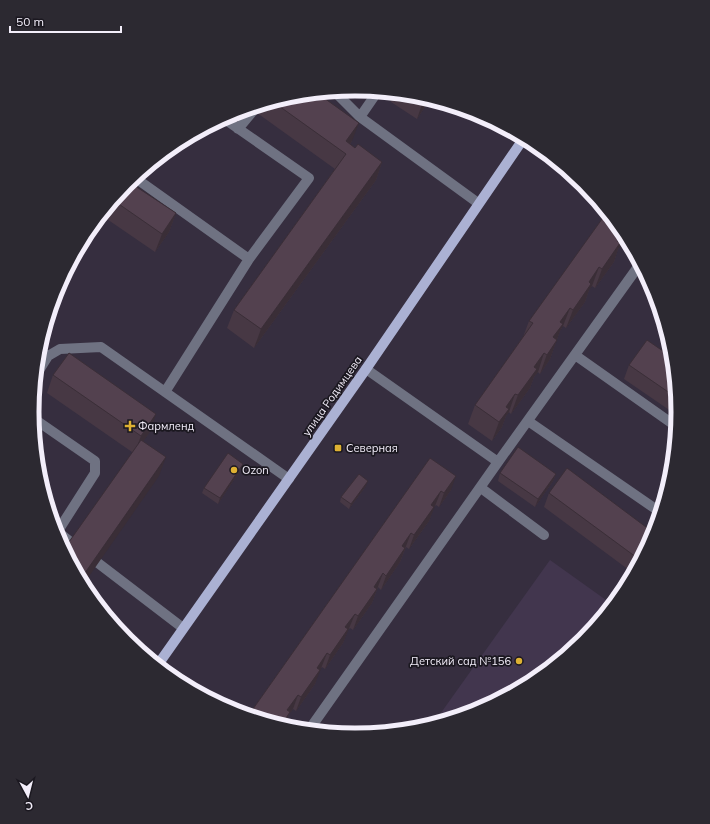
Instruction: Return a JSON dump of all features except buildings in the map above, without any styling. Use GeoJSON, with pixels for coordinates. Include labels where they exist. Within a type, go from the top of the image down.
{"type":"FeatureCollection","features":[{"type":"Feature","properties":{"kind":"main road","name":"улица Родимцева"},"geometry":{"type":"LineString","coordinates":[[161,661],[366,369],[478,203],[521,143]]}},
{"type":"Feature","properties":{"kind":"lane"},"geometry":{"type":"LineString","coordinates":[[340,97],[360,117],[478,203]]}},
{"type":"Feature","properties":{"kind":"lane"},"geometry":{"type":"LineString","coordinates":[[360,117],[374,97]]}},
{"type":"Feature","properties":{"kind":"lane"},"geometry":{"type":"LineString","coordinates":[[238,129],[251,114]]}},
{"type":"Feature","properties":{"kind":"lane"},"geometry":{"type":"LineString","coordinates":[[165,392],[249,259],[309,178],[229,122]]}},
{"type":"Feature","properties":{"kind":"lane"},"geometry":{"type":"LineString","coordinates":[[140,181],[249,259]]}},
{"type":"Feature","properties":{"kind":"lane"},"geometry":{"type":"LineString","coordinates":[[313,725],[636,269]]}},
{"type":"Feature","properties":{"kind":"lane"},"geometry":{"type":"LineString","coordinates":[[43,364],[48,356],[60,349],[100,347],[289,478]]}},
{"type":"Feature","properties":{"kind":"lane"},"geometry":{"type":"LineString","coordinates":[[44,354],[48,356]]}},
{"type":"Feature","properties":{"kind":"lane"},"geometry":{"type":"LineString","coordinates":[[575,355],[671,422]]}},
{"type":"Feature","properties":{"kind":"lane"},"geometry":{"type":"LineString","coordinates":[[366,369],[498,462]]}},
{"type":"Feature","properties":{"kind":"lane"},"geometry":{"type":"LineString","coordinates":[[528,421],[656,509]]}},
{"type":"Feature","properties":{"kind":"lane"},"geometry":{"type":"LineString","coordinates":[[40,423],[95,461],[95,473],[61,527]]}},
{"type":"Feature","properties":{"kind":"lane"},"geometry":{"type":"LineString","coordinates":[[480,488],[544,535]]}},
{"type":"Feature","properties":{"kind":"lane"},"geometry":{"type":"LineString","coordinates":[[66,539],[73,544]]}},
{"type":"Feature","properties":{"kind":"lane"},"geometry":{"type":"LineString","coordinates":[[98,563],[184,628]]}},
{"type":"Feature","properties":{"kind":"shaded area","name":"Детский сад №156"},"geometry":{"type":"Polygon","coordinates":[[[550,560],[608,601],[593,620],[563,650],[531,675],[513,686],[476,704],[438,717],[550,560]]]}},
{"type":"Feature","properties":{"kind":"place","name":"Фармленд"},"geometry":{"type":"Point","coordinates":[130,426]}},
{"type":"Feature","properties":{"kind":"place","name":"Северная"},"geometry":{"type":"Point","coordinates":[338,448]}},
{"type":"Feature","properties":{"kind":"place","name":"Ozon"},"geometry":{"type":"Point","coordinates":[234,470]}},
{"type":"Feature","properties":{"kind":"place","name":"Детский сад №156"},"geometry":{"type":"Point","coordinates":[519,661]}}]}
